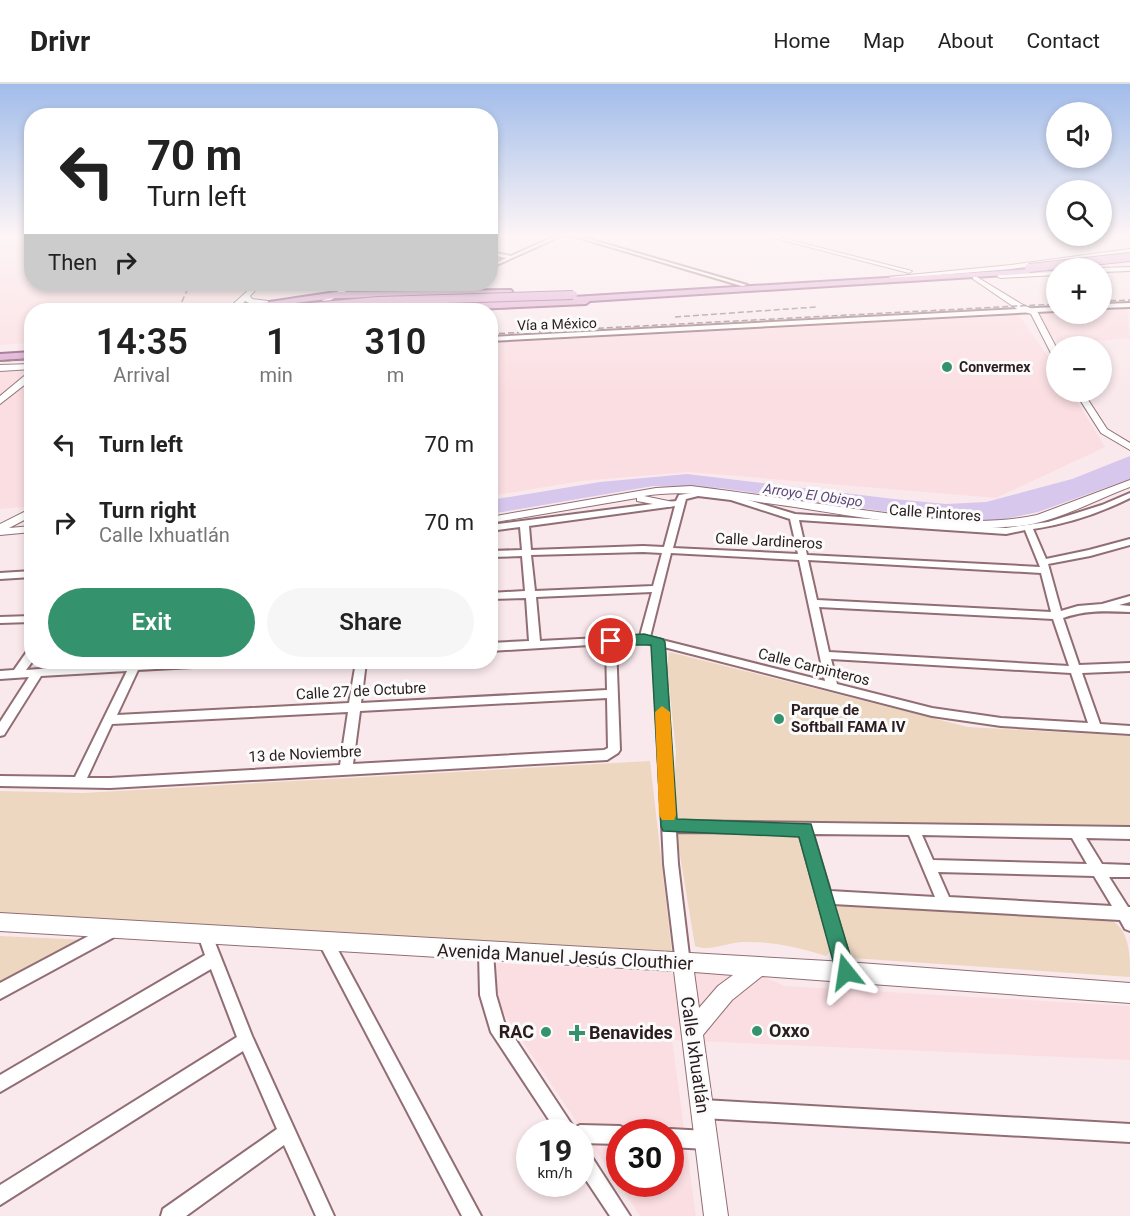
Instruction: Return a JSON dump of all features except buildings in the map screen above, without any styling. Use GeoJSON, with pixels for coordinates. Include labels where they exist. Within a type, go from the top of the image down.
{"type":"FeatureCollection","features":[{"type":"Feature","properties":{"kind":"main road"},"geometry":{"type":"LineString","coordinates":[[414,303],[574,297],[697,288]]}},
{"type":"Feature","properties":{"kind":"main road"},"geometry":{"type":"LineString","coordinates":[[356,303],[625,296],[771,288]]}},
{"type":"Feature","properties":{"kind":"main road"},"geometry":{"type":"LineString","coordinates":[[266,303],[341,294],[611,293]]}},
{"type":"Feature","properties":{"kind":"main road"},"geometry":{"type":"LineString","coordinates":[[331,303],[341,294]]}},
{"type":"Feature","properties":{"kind":"main road"},"geometry":{"type":"LineString","coordinates":[[498,305],[625,296]]}},
{"type":"Feature","properties":{"kind":"main road"},"geometry":{"type":"LineString","coordinates":[[0,355],[24,350]]}},
{"type":"Feature","properties":{"kind":"main road"},"geometry":{"type":"LineString","coordinates":[[0,355],[19,356],[24,353]]}},
{"type":"Feature","properties":{"kind":"street"},"geometry":{"type":"LineString","coordinates":[[991,288],[1034,313],[1046,336]]}},
{"type":"Feature","properties":{"kind":"street"},"geometry":{"type":"LineString","coordinates":[[239,303],[250,291]]}},
{"type":"Feature","properties":{"kind":"street"},"geometry":{"type":"LineString","coordinates":[[341,294],[345,291]]}},
{"type":"Feature","properties":{"kind":"street"},"geometry":{"type":"LineString","coordinates":[[323,303],[347,291]]}},
{"type":"Feature","properties":{"kind":"street"},"geometry":{"type":"LineString","coordinates":[[434,293],[439,291]]}},
{"type":"Feature","properties":{"kind":"street"},"geometry":{"type":"LineString","coordinates":[[246,295],[249,301],[266,303]]}},
{"type":"Feature","properties":{"kind":"street"},"geometry":{"type":"LineString","coordinates":[[1112,306],[1130,305]]}},
{"type":"Feature","properties":{"kind":"street","name":"Vía a México"},"geometry":{"type":"LineString","coordinates":[[498,340],[1046,309]]}},
{"type":"Feature","properties":{"kind":"street"},"geometry":{"type":"LineString","coordinates":[[0,355],[6,366],[17,367]]}},
{"type":"Feature","properties":{"kind":"street"},"geometry":{"type":"LineString","coordinates":[[0,368],[24,367]]}},
{"type":"Feature","properties":{"kind":"street"},"geometry":{"type":"LineString","coordinates":[[0,401],[24,381]]}},
{"type":"Feature","properties":{"kind":"street"},"geometry":{"type":"LineString","coordinates":[[1086,402],[1104,430],[1130,447]]}},
{"type":"Feature","properties":{"kind":"street"},"geometry":{"type":"LineString","coordinates":[[498,518],[656,491],[691,489],[940,524],[999,525],[1040,518],[1130,483]]}},
{"type":"Feature","properties":{"kind":"street","name":"Calle Pintores"},"geometry":{"type":"LineString","coordinates":[[498,527],[674,503],[690,495],[714,495],[751,502],[794,517],[979,530],[1029,529],[1105,507],[1130,495]]}},
{"type":"Feature","properties":{"kind":"street"},"geometry":{"type":"LineString","coordinates":[[566,507],[592,507],[644,499],[674,503],[669,551],[656,589],[644,639]]}},
{"type":"Feature","properties":{"kind":"street"},"geometry":{"type":"LineString","coordinates":[[4,529],[24,516]]}},
{"type":"Feature","properties":{"kind":"street"},"geometry":{"type":"LineString","coordinates":[[794,517],[832,687]]}},
{"type":"Feature","properties":{"kind":"street"},"geometry":{"type":"LineString","coordinates":[[524,524],[536,645]]}},
{"type":"Feature","properties":{"kind":"street"},"geometry":{"type":"LineString","coordinates":[[4,529],[24,530]]}},
{"type":"Feature","properties":{"kind":"street"},"geometry":{"type":"LineString","coordinates":[[1029,529],[1044,566],[1057,616],[1096,729]]}},
{"type":"Feature","properties":{"kind":"street","name":"Calle Jardineros"},"geometry":{"type":"LineString","coordinates":[[498,554],[669,551],[1044,566],[1130,542]]}},
{"type":"Feature","properties":{"kind":"street"},"geometry":{"type":"LineString","coordinates":[[0,576],[24,574]]}},
{"type":"Feature","properties":{"kind":"street"},"geometry":{"type":"LineString","coordinates":[[498,596],[656,589]]}},
{"type":"Feature","properties":{"kind":"street"},"geometry":{"type":"LineString","coordinates":[[1102,608],[1130,599]]}},
{"type":"Feature","properties":{"kind":"street"},"geometry":{"type":"LineString","coordinates":[[812,603],[1057,616],[1078,609],[1130,609]]}},
{"type":"Feature","properties":{"kind":"street"},"geometry":{"type":"LineString","coordinates":[[0,620],[24,619]]}},
{"type":"Feature","properties":{"kind":"street","name":"Calle Carpinteros"},"geometry":{"type":"LineString","coordinates":[[498,647],[644,639],[832,687],[966,718],[1130,730]]}},
{"type":"Feature","properties":{"kind":"street"},"geometry":{"type":"LineString","coordinates":[[611,641],[613,694]]}},
{"type":"Feature","properties":{"kind":"street","name":"Calle Ixhuatlán"},"geometry":{"type":"LineString","coordinates":[[658,642],[669,826],[691,1033],[716,1216]]}},
{"type":"Feature","properties":{"kind":"street"},"geometry":{"type":"LineString","coordinates":[[824,655],[1076,669],[1130,667]]}},
{"type":"Feature","properties":{"kind":"street"},"geometry":{"type":"LineString","coordinates":[[18,673],[24,664]]}},
{"type":"Feature","properties":{"kind":"street"},"geometry":{"type":"LineString","coordinates":[[0,675],[86,669]]}},
{"type":"Feature","properties":{"kind":"street"},"geometry":{"type":"LineString","coordinates":[[78,783],[111,720],[134,669]]}},
{"type":"Feature","properties":{"kind":"street"},"geometry":{"type":"LineString","coordinates":[[346,768],[360,669]]}},
{"type":"Feature","properties":{"kind":"street"},"geometry":{"type":"LineString","coordinates":[[0,732],[38,672]]}},
{"type":"Feature","properties":{"kind":"street","name":"Calle 27 de Octubre"},"geometry":{"type":"LineString","coordinates":[[111,720],[613,694]]}},
{"type":"Feature","properties":{"kind":"street","name":"13 de Noviembre"},"geometry":{"type":"LineString","coordinates":[[0,781],[78,783],[590,757],[612,753],[613,694]]}},
{"type":"Feature","properties":{"kind":"street"},"geometry":{"type":"LineString","coordinates":[[669,826],[805,830],[1130,833]]}},
{"type":"Feature","properties":{"kind":"street"},"geometry":{"type":"LineString","coordinates":[[805,830],[846,972]]}},
{"type":"Feature","properties":{"kind":"street"},"geometry":{"type":"LineString","coordinates":[[914,831],[945,904]]}},
{"type":"Feature","properties":{"kind":"street"},"geometry":{"type":"LineString","coordinates":[[1076,833],[1128,917]]}},
{"type":"Feature","properties":{"kind":"street"},"geometry":{"type":"LineString","coordinates":[[929,866],[1130,871]]}},
{"type":"Feature","properties":{"kind":"street"},"geometry":{"type":"LineString","coordinates":[[826,897],[1128,917]]}},
{"type":"Feature","properties":{"kind":"street","name":"Avenida Manuel Jesús Clouthier"},"geometry":{"type":"LineString","coordinates":[[0,922],[846,972],[1130,993]]}},
{"type":"Feature","properties":{"kind":"street"},"geometry":{"type":"LineString","coordinates":[[0,991],[114,929]]}},
{"type":"Feature","properties":{"kind":"street"},"geometry":{"type":"LineString","coordinates":[[205,935],[246,1041],[325,1216]]}},
{"type":"Feature","properties":{"kind":"street"},"geometry":{"type":"LineString","coordinates":[[326,942],[472,1216]]}},
{"type":"Feature","properties":{"kind":"street"},"geometry":{"type":"LineString","coordinates":[[486,952],[488,995],[497,1026],[558,1119]]}},
{"type":"Feature","properties":{"kind":"street"},"geometry":{"type":"LineString","coordinates":[[0,1083],[213,959]]}},
{"type":"Feature","properties":{"kind":"street"},"geometry":{"type":"LineString","coordinates":[[691,1033],[725,993],[758,968]]}},
{"type":"Feature","properties":{"kind":"street"},"geometry":{"type":"LineString","coordinates":[[0,1196],[246,1041]]}},
{"type":"Feature","properties":{"kind":"street"},"geometry":{"type":"LineString","coordinates":[[703,1108],[1130,1133]]}},
{"type":"Feature","properties":{"kind":"street"},"geometry":{"type":"LineString","coordinates":[[170,1216],[287,1133]]}},
{"type":"Feature","properties":{"kind":"street"},"geometry":{"type":"LineString","coordinates":[[684,1139],[707,1140]]}},
{"type":"Feature","properties":{"kind":"street"},"geometry":{"type":"LineString","coordinates":[[594,1175],[621,1216]]}},
{"type":"Feature","properties":{"kind":"shaded area"},"geometry":{"type":"Polygon","coordinates":[[[0,288],[24,288],[24,291],[243,291],[230,303],[24,303],[24,343],[0,345],[0,288]]]}},
{"type":"Feature","properties":{"kind":"shaded area"},"geometry":{"type":"Polygon","coordinates":[[[1127,307],[1130,338],[1112,340],[1112,336],[1053,336],[1035,312],[1046,312],[1046,324],[1112,324],[1112,308],[1127,307]]]}},
{"type":"Feature","properties":{"kind":"shaded area"},"geometry":{"type":"Polygon","coordinates":[[[1019,315],[1046,354],[1046,402],[1077,402],[1105,447],[996,498],[689,472],[581,481],[498,495],[498,343],[1019,315]]]}},
{"type":"Feature","properties":{"kind":"shaded area"},"geometry":{"type":"Polygon","coordinates":[[[24,367],[24,507],[0,509],[0,369],[24,367]]]}},
{"type":"Feature","properties":{"kind":"shaded area"},"geometry":{"type":"Polygon","coordinates":[[[669,652],[968,727],[1130,736],[1130,825],[809,821],[798,828],[799,838],[830,952],[826,956],[763,942],[700,948],[695,946],[673,813],[676,752],[667,667],[669,652]]]}},
{"type":"Feature","properties":{"kind":"shaded area"},"geometry":{"type":"Polygon","coordinates":[[[650,761],[672,954],[0,913],[0,791],[83,793],[650,761]]]}},
{"type":"Feature","properties":{"kind":"shaded area"},"geometry":{"type":"Polygon","coordinates":[[[837,905],[1113,921],[1126,938],[1130,977],[851,958],[834,908],[837,905]]]}},
{"type":"Feature","properties":{"kind":"shaded area"},"geometry":{"type":"Polygon","coordinates":[[[0,936],[87,940],[0,984],[0,936]]]}},
{"type":"Feature","properties":{"kind":"shaded area"},"geometry":{"type":"Polygon","coordinates":[[[495,963],[764,977],[785,986],[1130,1006],[1130,1060],[672,1040],[683,1119],[606,1119],[606,1165],[594,1148],[594,1119],[575,1119],[498,1005],[495,963]]]}},
{"type":"Feature","properties":{"kind":"shaded area"},"geometry":{"type":"Polygon","coordinates":[[[684,1128],[696,1216],[640,1216],[627,1197],[684,1197],[684,1128]]]}},
{"type":"Feature","properties":{"kind":"water","name":"Arroyo El Obispo"},"geometry":{"type":"Polygon","coordinates":[[[1130,456],[1130,479],[1038,512],[1000,520],[958,522],[720,488],[653,486],[498,513],[498,499],[600,482],[687,474],[946,504],[986,502],[1072,479],[1130,456]]]}},
{"type":"Feature","properties":{"kind":"railway"},"geometry":{"type":"LineString","coordinates":[[181,303],[187,291]]}},
{"type":"Feature","properties":{"kind":"railway"},"geometry":{"type":"LineString","coordinates":[[1112,301],[1130,300]]}},
{"type":"Feature","properties":{"kind":"railway"},"geometry":{"type":"LineString","coordinates":[[498,334],[1046,305]]}},
{"type":"Feature","properties":{"kind":"railway"},"geometry":{"type":"LineString","coordinates":[[675,317],[816,307]]}},
{"type":"Feature","properties":{"kind":"railway"},"geometry":{"type":"LineString","coordinates":[[0,361],[24,360]]}},
{"type":"Feature","properties":{"kind":"slow traffic"},"geometry":{"type":"LineString","coordinates":[[662,712],[668,815]]}},
{"type":"Feature","properties":{"kind":"place","name":"Convermex"},"geometry":{"type":"Point","coordinates":[947,367]}},
{"type":"Feature","properties":{"kind":"place","name":"Parque de Softball FAMA IV"},"geometry":{"type":"Point","coordinates":[779,719]}},
{"type":"Feature","properties":{"kind":"place","name":"Oxxo"},"geometry":{"type":"Point","coordinates":[757,1031]}},
{"type":"Feature","properties":{"kind":"place","name":"RAC"},"geometry":{"type":"Point","coordinates":[546,1032]}},
{"type":"Feature","properties":{"kind":"place","name":"Benavides"},"geometry":{"type":"Point","coordinates":[577,1033]}},
{"type":"Feature","properties":{"kind":"route"},"geometry":{"type":"LineString","coordinates":[[611,641],[644,639],[658,642],[669,826],[805,830],[846,972]]}}]}
